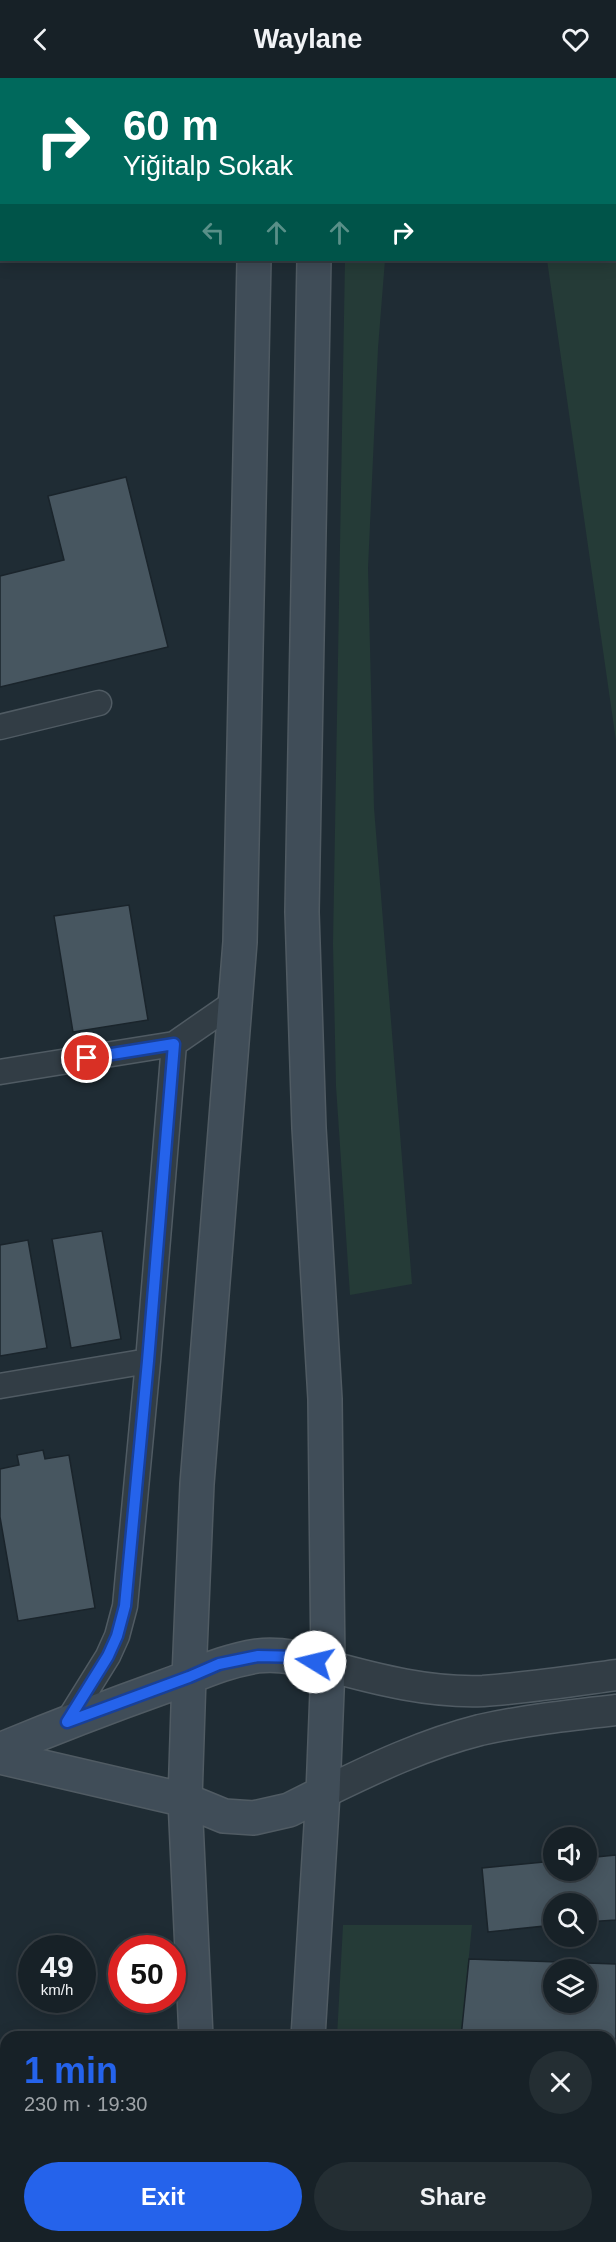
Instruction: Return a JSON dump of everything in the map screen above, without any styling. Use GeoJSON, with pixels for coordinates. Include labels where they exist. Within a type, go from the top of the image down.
{"type":"FeatureCollection","features":[{"type":"Feature","properties":{"kind":"main road"},"geometry":{"type":"LineString","coordinates":[[196,2031],[186,1800],[189,1677],[198,1461],[240,942],[254,261]]}},
{"type":"Feature","properties":{"kind":"main road"},"geometry":{"type":"LineString","coordinates":[[308,2031],[323,1793],[328,1666],[325,1399],[309,1128],[302,912],[314,261]]}},
{"type":"Feature","properties":{"kind":"main road"},"geometry":{"type":"LineString","coordinates":[[0,1750],[219,1664],[258,1656],[302,1657],[328,1666]]}},
{"type":"Feature","properties":{"kind":"main road"},"geometry":{"type":"LineString","coordinates":[[0,1757],[186,1800],[224,1816],[254,1818],[289,1810],[323,1793]]}},
{"type":"Feature","properties":{"kind":"street"},"geometry":{"type":"LineString","coordinates":[[0,727],[99,703]]}},
{"type":"Feature","properties":{"kind":"street"},"geometry":{"type":"LineString","coordinates":[[0,1072],[174,1044],[236,1001]]}},
{"type":"Feature","properties":{"kind":"street"},"geometry":{"type":"LineString","coordinates":[[67,1722],[108,1656],[117,1636],[125,1606],[174,1044]]}},
{"type":"Feature","properties":{"kind":"street"},"geometry":{"type":"LineString","coordinates":[[0,1386],[148,1361]]}},
{"type":"Feature","properties":{"kind":"street"},"geometry":{"type":"LineString","coordinates":[[328,1666],[382,1681],[420,1688],[456,1690],[502,1689],[616,1675]]}},
{"type":"Feature","properties":{"kind":"street"},"geometry":{"type":"LineString","coordinates":[[323,1793],[379,1766],[478,1731],[522,1722],[616,1710]]}},
{"type":"Feature","properties":{"kind":"green space"},"geometry":{"type":"Polygon","coordinates":[[[345,261],[385,261],[378,348],[368,568],[374,808],[412,1284],[350,1295],[336,1086],[333,944],[345,261]]]}},
{"type":"Feature","properties":{"kind":"green space"},"geometry":{"type":"Polygon","coordinates":[[[547,261],[616,261],[616,741],[547,261]]]}},
{"type":"Feature","properties":{"kind":"green space"},"geometry":{"type":"Polygon","coordinates":[[[343,1925],[472,1925],[462,2031],[337,2031],[343,1925]]]}},
{"type":"Feature","properties":{"kind":"building"},"geometry":{"type":"Polygon","coordinates":[[[126,477],[168,647],[0,687],[0,576],[64,560],[48,496],[126,477]]]}},
{"type":"Feature","properties":{"kind":"building"},"geometry":{"type":"Polygon","coordinates":[[[129,905],[148,1020],[73,1032],[54,916],[129,905]]]}},
{"type":"Feature","properties":{"kind":"building"},"geometry":{"type":"Polygon","coordinates":[[[102,1231],[121,1339],[71,1348],[52,1239],[102,1231]]]}},
{"type":"Feature","properties":{"kind":"building"},"geometry":{"type":"Polygon","coordinates":[[[28,1240],[47,1348],[0,1356],[0,1245],[28,1240]]]}},
{"type":"Feature","properties":{"kind":"building"},"geometry":{"type":"Polygon","coordinates":[[[43,1450],[45,1459],[69,1455],[95,1608],[18,1621],[0,1517],[0,1469],[19,1465],[17,1455],[43,1450]]]}},
{"type":"Feature","properties":{"kind":"building"},"geometry":{"type":"Polygon","coordinates":[[[616,1855],[616,1920],[597,1921],[597,1893],[543,1893],[543,1926],[488,1932],[482,1868],[543,1862],[543,1881],[597,1881],[597,1857],[616,1855]]]}},
{"type":"Feature","properties":{"kind":"building"},"geometry":{"type":"Polygon","coordinates":[[[469,1959],[543,1962],[543,2013],[597,2013],[597,1963],[616,1964],[616,2031],[462,2031],[469,1959]]]}},
{"type":"Feature","properties":{"kind":"route"},"geometry":{"type":"LineString","coordinates":[[87,1058],[174,1044],[125,1606],[117,1636],[108,1656],[67,1722],[219,1664],[258,1656],[302,1657],[315,1662]]}}]}
